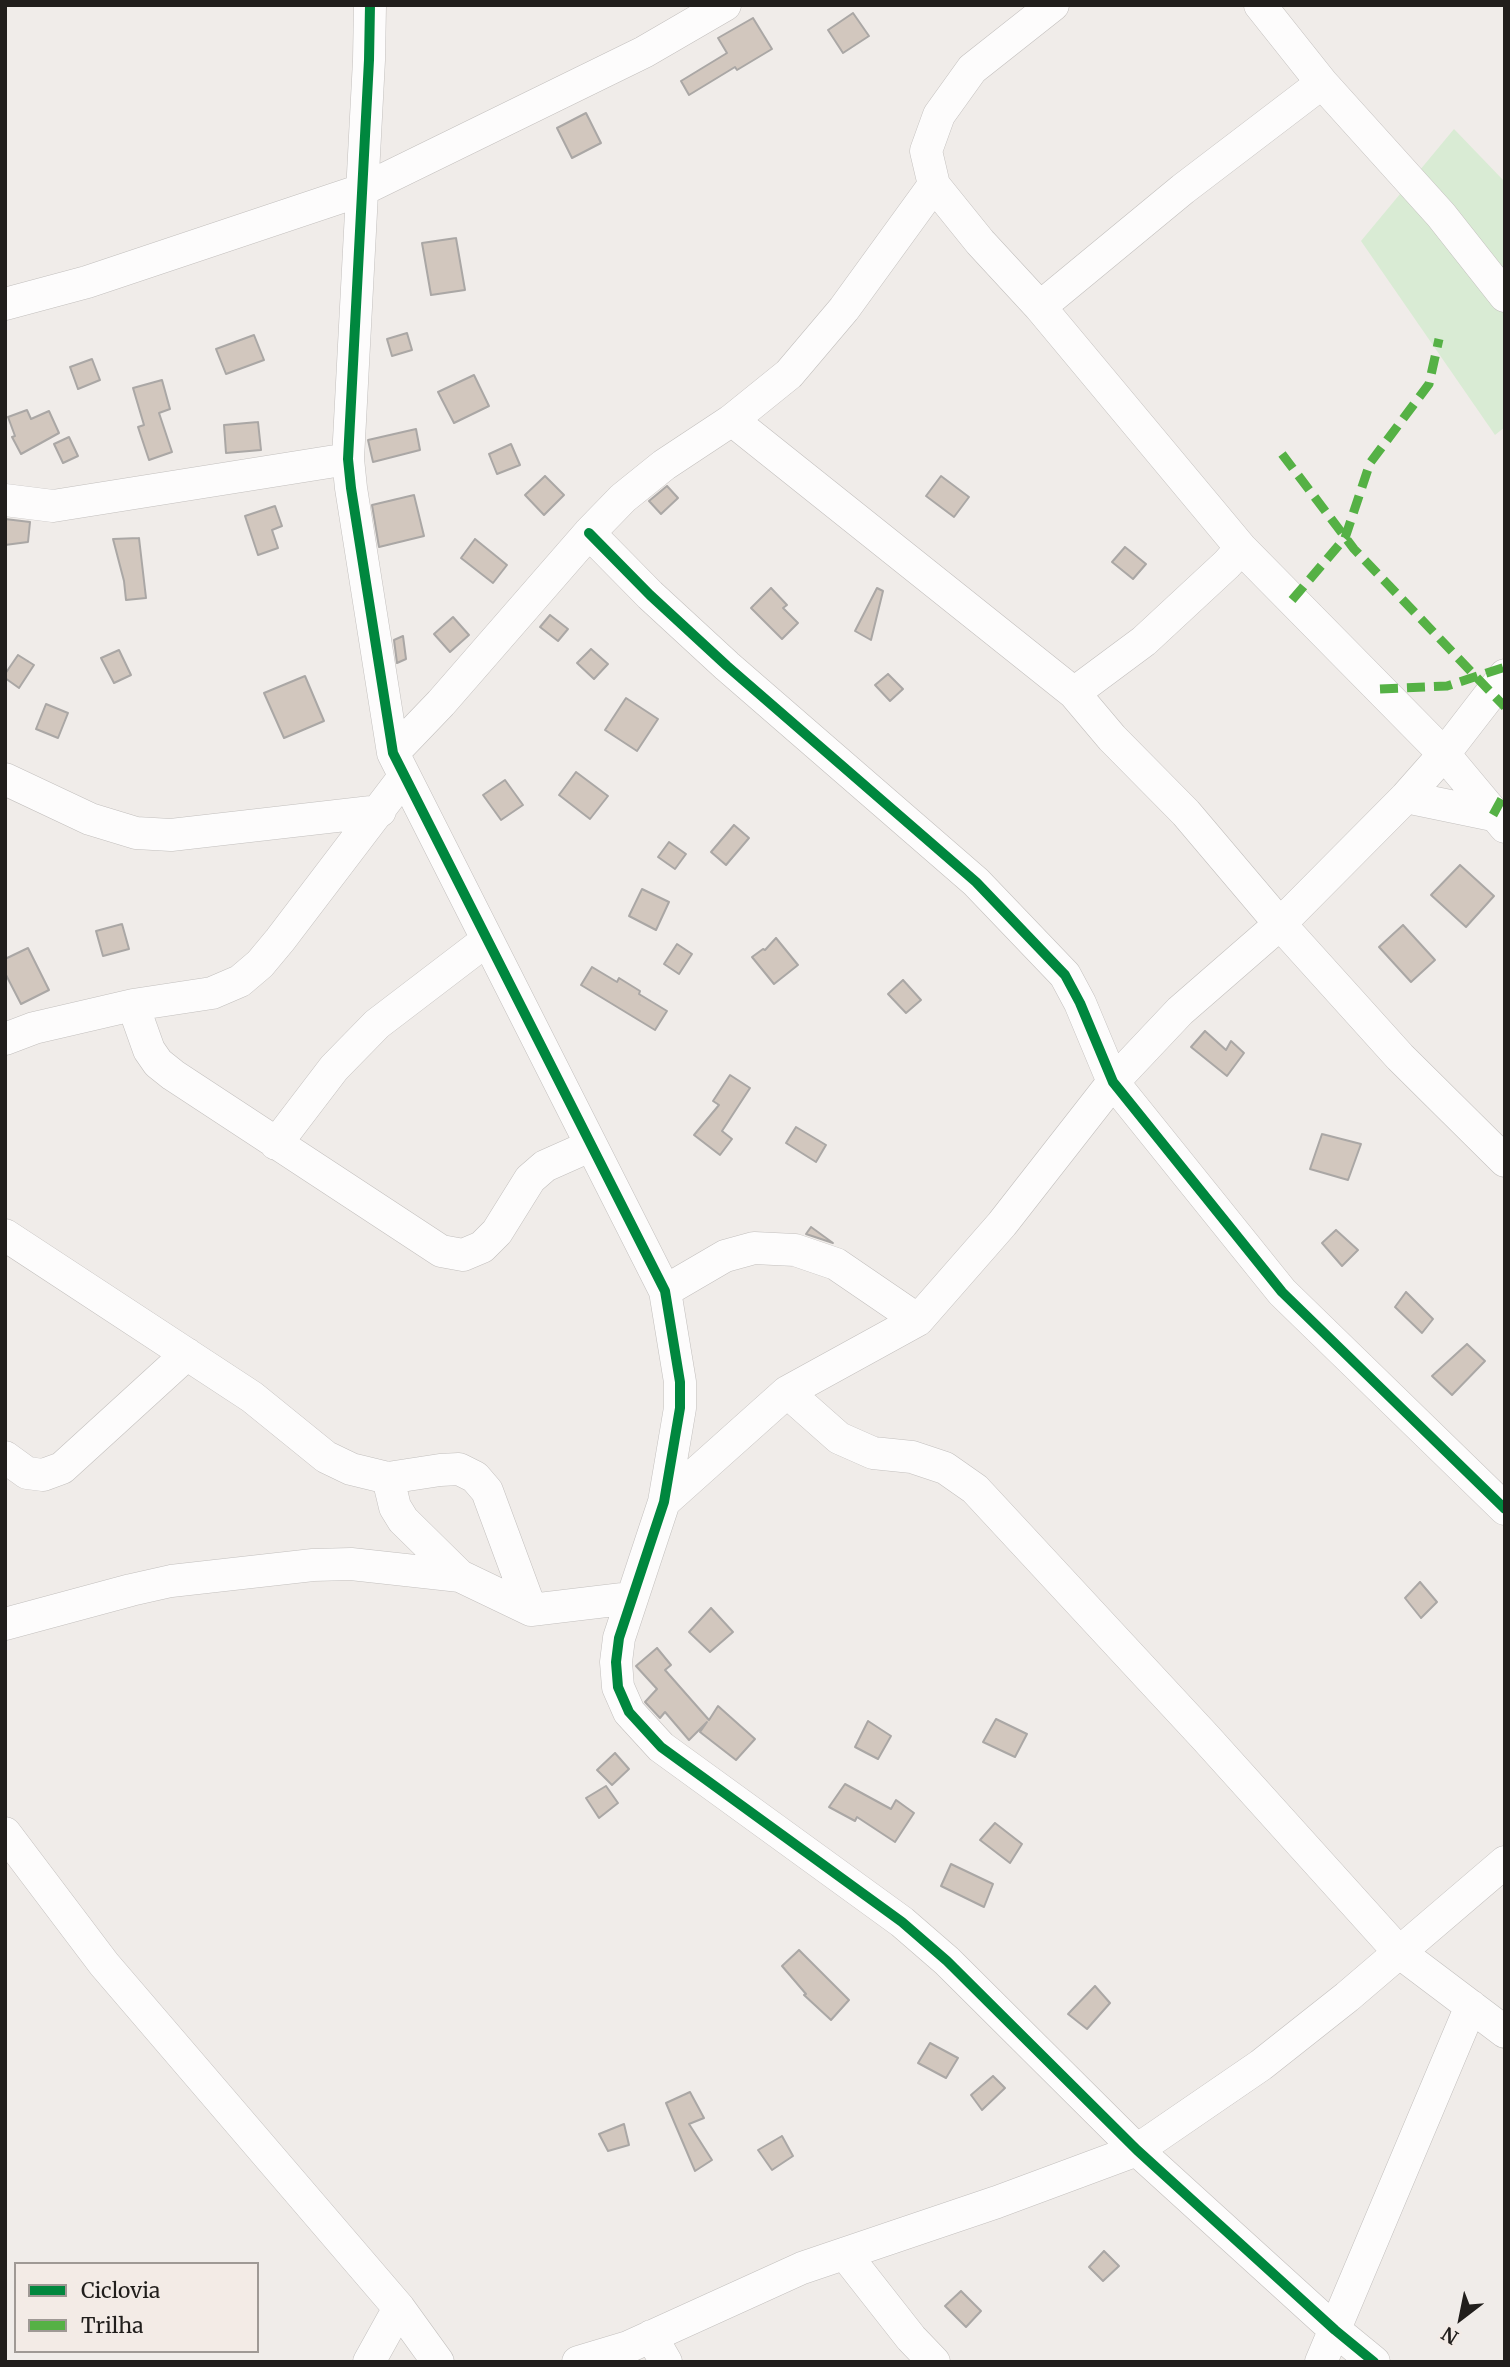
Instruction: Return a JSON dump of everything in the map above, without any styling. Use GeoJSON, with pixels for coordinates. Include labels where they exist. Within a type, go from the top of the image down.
{"type":"FeatureCollection","features":[{"type":"Feature","properties":{"kind":"street"},"geometry":{"type":"LineString","coordinates":[[370,5],[348,459],[399,765],[665,1291],[680,1382],[680,1408],[664,1502],[619,1637],[615,1662],[618,1687],[629,1712],[660,1747],[902,1922],[947,1961],[1137,2150],[1335,2330],[1374,2362]]}},
{"type":"Feature","properties":{"kind":"street"},"geometry":{"type":"LineString","coordinates":[[5,304],[87,282],[362,190],[644,52],[724,5]]}},
{"type":"Feature","properties":{"kind":"street"},"geometry":{"type":"LineString","coordinates":[[1053,5],[972,69],[939,115],[926,151],[934,185],[980,242],[1040,307],[1241,548],[1444,754],[1499,821]]}},
{"type":"Feature","properties":{"kind":"street"},"geometry":{"type":"LineString","coordinates":[[1260,5],[1322,83],[1441,215],[1505,296]]}},
{"type":"Feature","properties":{"kind":"street"},"geometry":{"type":"LineString","coordinates":[[1040,307],[1183,189],[1322,83]]}},
{"type":"Feature","properties":{"kind":"street"},"geometry":{"type":"LineString","coordinates":[[5,1039],[34,1028],[133,1005],[212,993],[240,981],[260,964],[380,811],[399,765],[494,645],[589,533],[623,498],[664,465],[732,419],[789,374],[844,309],[934,185]]}},
{"type":"Feature","properties":{"kind":"street"},"geometry":{"type":"LineString","coordinates":[[732,419],[1074,693],[1112,738],[1186,813],[1280,925],[1400,1057],[1505,1161]]}},
{"type":"Feature","properties":{"kind":"street"},"geometry":{"type":"LineString","coordinates":[[5,500],[53,506],[348,459]]}},
{"type":"Feature","properties":{"kind":"street"},"geometry":{"type":"LineString","coordinates":[[589,533],[650,595],[727,666],[976,882],[1065,975],[1080,1003],[1113,1083],[1282,1292],[1505,1509]]}},
{"type":"Feature","properties":{"kind":"street"},"geometry":{"type":"LineString","coordinates":[[1074,693],[1144,641],[1218,573],[1241,548]]}},
{"type":"Feature","properties":{"kind":"street"},"geometry":{"type":"LineString","coordinates":[[664,1502],[787,1392],[918,1320],[1002,1224],[1113,1083],[1180,1011],[1280,925],[1406,797],[1444,754],[1505,675]]}},
{"type":"Feature","properties":{"kind":"street"},"geometry":{"type":"LineString","coordinates":[[5,779],[90,819],[136,833],[171,835],[380,811]]}},
{"type":"Feature","properties":{"kind":"street"},"geometry":{"type":"LineString","coordinates":[[1406,797],[1499,821]]}},
{"type":"Feature","properties":{"kind":"street"},"geometry":{"type":"LineString","coordinates":[[276,1144],[334,1068],[377,1024],[487,940]]}},
{"type":"Feature","properties":{"kind":"street"},"geometry":{"type":"LineString","coordinates":[[133,1005],[149,1050],[158,1063],[204,1097],[441,1251],[463,1255],[482,1247],[497,1232],[530,1179],[545,1166],[590,1146]]}},
{"type":"Feature","properties":{"kind":"street"},"geometry":{"type":"LineString","coordinates":[[5,1235],[252,1397],[326,1457],[351,1469],[388,1478],[459,1469],[474,1477],[487,1491],[531,1610]]}},
{"type":"Feature","properties":{"kind":"street"},"geometry":{"type":"LineString","coordinates":[[665,1291],[724,1256],[754,1248],[795,1250],[836,1264],[918,1320]]}},
{"type":"Feature","properties":{"kind":"street"},"geometry":{"type":"LineString","coordinates":[[5,1457],[27,1473],[43,1475],[62,1468],[187,1354]]}},
{"type":"Feature","properties":{"kind":"street"},"geometry":{"type":"LineString","coordinates":[[787,1392],[839,1438],[873,1453],[912,1457],[945,1468],[975,1489],[1206,1738],[1399,1952],[1505,2032]]}},
{"type":"Feature","properties":{"kind":"street"},"geometry":{"type":"LineString","coordinates":[[388,1478],[399,1514],[460,1576]]}},
{"type":"Feature","properties":{"kind":"street"},"geometry":{"type":"LineString","coordinates":[[5,1624],[171,1581],[313,1565],[351,1564],[460,1576],[531,1610],[631,1598]]}},
{"type":"Feature","properties":{"kind":"street"},"geometry":{"type":"LineString","coordinates":[[5,1833],[104,1964],[399,2308],[438,2362]]}},
{"type":"Feature","properties":{"kind":"street"},"geometry":{"type":"LineString","coordinates":[[578,2362],[628,2347],[658,2349],[802,2268],[996,2202],[1137,2150],[1261,2065],[1505,1862]]}},
{"type":"Feature","properties":{"kind":"street"},"geometry":{"type":"LineString","coordinates":[[1321,2362],[1471,2006]]}},
{"type":"Feature","properties":{"kind":"street"},"geometry":{"type":"LineString","coordinates":[[845,2253],[911,2338],[934,2362]]}},
{"type":"Feature","properties":{"kind":"street"},"geometry":{"type":"LineString","coordinates":[[369,2362],[399,2308]]}},
{"type":"Feature","properties":{"kind":"green space"},"geometry":{"type":"Polygon","coordinates":[[[1454,129],[1505,182],[1505,427],[1495,435],[1361,241],[1454,129]]]}},
{"type":"Feature","properties":{"kind":"building"},"geometry":{"type":"Polygon","coordinates":[[[853,13],[869,36],[843,53],[828,30],[853,13]]]}},
{"type":"Feature","properties":{"kind":"building"},"geometry":{"type":"Polygon","coordinates":[[[753,18],[772,49],[737,70],[735,67],[689,95],[681,81],[727,53],[718,38],[753,18]]]}},
{"type":"Feature","properties":{"kind":"building"},"geometry":{"type":"Polygon","coordinates":[[[586,113],[601,143],[572,158],[557,128],[586,113]]]}},
{"type":"Feature","properties":{"kind":"building"},"geometry":{"type":"Polygon","coordinates":[[[456,238],[465,290],[431,295],[422,243],[456,238]]]}},
{"type":"Feature","properties":{"kind":"building"},"geometry":{"type":"Polygon","coordinates":[[[407,333],[412,350],[392,356],[387,339],[407,333]]]}},
{"type":"Feature","properties":{"kind":"building"},"geometry":{"type":"Polygon","coordinates":[[[254,335],[264,360],[226,374],[216,349],[254,335]]]}},
{"type":"Feature","properties":{"kind":"building"},"geometry":{"type":"Polygon","coordinates":[[[92,359],[100,380],[78,389],[70,367],[92,359]]]}},
{"type":"Feature","properties":{"kind":"building"},"geometry":{"type":"Polygon","coordinates":[[[474,375],[489,406],[454,423],[438,392],[474,375]]]}},
{"type":"Feature","properties":{"kind":"building"},"geometry":{"type":"Polygon","coordinates":[[[162,380],[170,409],[159,413],[172,452],[149,460],[138,427],[144,425],[133,388],[162,380]]]}},
{"type":"Feature","properties":{"kind":"building"},"geometry":{"type":"Polygon","coordinates":[[[27,410],[31,419],[49,411],[59,433],[21,454],[12,437],[15,436],[8,417],[27,410]]]}},
{"type":"Feature","properties":{"kind":"building"},"geometry":{"type":"Polygon","coordinates":[[[258,422],[261,450],[226,453],[224,425],[258,422]]]}},
{"type":"Feature","properties":{"kind":"building"},"geometry":{"type":"Polygon","coordinates":[[[416,429],[420,450],[373,462],[368,440],[416,429]]]}},
{"type":"Feature","properties":{"kind":"building"},"geometry":{"type":"Polygon","coordinates":[[[69,437],[78,456],[63,463],[54,444],[69,437]]]}},
{"type":"Feature","properties":{"kind":"building"},"geometry":{"type":"Polygon","coordinates":[[[511,444],[520,465],[497,474],[489,454],[511,444]]]}},
{"type":"Feature","properties":{"kind":"building"},"geometry":{"type":"Polygon","coordinates":[[[545,476],[564,495],[544,515],[525,495],[545,476]]]}},
{"type":"Feature","properties":{"kind":"building"},"geometry":{"type":"Polygon","coordinates":[[[941,476],[969,497],[954,517],[926,496],[941,476]]]}},
{"type":"Feature","properties":{"kind":"building"},"geometry":{"type":"Polygon","coordinates":[[[667,486],[678,498],[661,514],[649,501],[667,486]]]}},
{"type":"Feature","properties":{"kind":"building"},"geometry":{"type":"Polygon","coordinates":[[[414,495],[424,536],[379,547],[372,505],[414,495]]]}},
{"type":"Feature","properties":{"kind":"building"},"geometry":{"type":"Polygon","coordinates":[[[275,506],[282,526],[272,530],[278,548],[258,555],[245,516],[275,506]]]}},
{"type":"Feature","properties":{"kind":"building"},"geometry":{"type":"Polygon","coordinates":[[[5,519],[30,522],[28,542],[5,545],[5,519]]]}},
{"type":"Feature","properties":{"kind":"building"},"geometry":{"type":"Polygon","coordinates":[[[139,538],[146,598],[126,600],[113,539],[139,538]]]}},
{"type":"Feature","properties":{"kind":"building"},"geometry":{"type":"Polygon","coordinates":[[[475,539],[507,565],[493,583],[461,558],[475,539]]]}},
{"type":"Feature","properties":{"kind":"building"},"geometry":{"type":"Polygon","coordinates":[[[1125,547],[1146,564],[1133,579],[1112,562],[1125,547]]]}},
{"type":"Feature","properties":{"kind":"building"},"geometry":{"type":"Polygon","coordinates":[[[771,588],[787,605],[783,608],[798,623],[782,639],[751,608],[771,588]]]}},
{"type":"Feature","properties":{"kind":"building"},"geometry":{"type":"Polygon","coordinates":[[[877,588],[883,591],[871,640],[855,631],[877,588]]]}},
{"type":"Feature","properties":{"kind":"building"},"geometry":{"type":"Polygon","coordinates":[[[550,615],[568,629],[558,641],[540,627],[550,615]]]}},
{"type":"Feature","properties":{"kind":"building"},"geometry":{"type":"Polygon","coordinates":[[[453,617],[469,635],[450,652],[434,634],[453,617]]]}},
{"type":"Feature","properties":{"kind":"building"},"geometry":{"type":"Polygon","coordinates":[[[403,636],[406,659],[397,663],[394,640],[403,636]]]}},
{"type":"Feature","properties":{"kind":"building"},"geometry":{"type":"Polygon","coordinates":[[[591,649],[608,664],[594,679],[577,663],[591,649]]]}},
{"type":"Feature","properties":{"kind":"building"},"geometry":{"type":"Polygon","coordinates":[[[119,650],[131,675],[114,683],[101,658],[119,650]]]}},
{"type":"Feature","properties":{"kind":"building"},"geometry":{"type":"Polygon","coordinates":[[[18,655],[34,665],[19,688],[5,678],[18,655]]]}},
{"type":"Feature","properties":{"kind":"building"},"geometry":{"type":"Polygon","coordinates":[[[888,674],[903,689],[890,701],[875,685],[888,674]]]}},
{"type":"Feature","properties":{"kind":"building"},"geometry":{"type":"Polygon","coordinates":[[[305,676],[324,721],[284,738],[264,693],[305,676]]]}},
{"type":"Feature","properties":{"kind":"building"},"geometry":{"type":"Polygon","coordinates":[[[626,698],[658,719],[637,751],[605,730],[626,698]]]}},
{"type":"Feature","properties":{"kind":"building"},"geometry":{"type":"Polygon","coordinates":[[[46,704],[68,713],[58,738],[36,729],[46,704]]]}},
{"type":"Feature","properties":{"kind":"building"},"geometry":{"type":"Polygon","coordinates":[[[576,772],[608,796],[590,819],[559,795],[576,772]]]}},
{"type":"Feature","properties":{"kind":"building"},"geometry":{"type":"Polygon","coordinates":[[[505,780],[523,805],[501,820],[483,795],[505,780]]]}},
{"type":"Feature","properties":{"kind":"building"},"geometry":{"type":"Polygon","coordinates":[[[734,825],[749,838],[726,865],[711,852],[734,825]]]}},
{"type":"Feature","properties":{"kind":"building"},"geometry":{"type":"Polygon","coordinates":[[[669,842],[686,854],[675,869],[658,857],[669,842]]]}},
{"type":"Feature","properties":{"kind":"building"},"geometry":{"type":"Polygon","coordinates":[[[1460,865],[1494,896],[1466,927],[1431,895],[1460,865]]]}},
{"type":"Feature","properties":{"kind":"building"},"geometry":{"type":"Polygon","coordinates":[[[642,889],[669,902],[656,930],[629,916],[642,889]]]}},
{"type":"Feature","properties":{"kind":"building"},"geometry":{"type":"Polygon","coordinates":[[[122,924],[129,949],[103,956],[96,931],[122,924]]]}},
{"type":"Feature","properties":{"kind":"building"},"geometry":{"type":"Polygon","coordinates":[[[1403,925],[1435,960],[1411,982],[1379,947],[1403,925]]]}},
{"type":"Feature","properties":{"kind":"building"},"geometry":{"type":"Polygon","coordinates":[[[776,938],[798,965],[774,984],[752,957],[765,950],[776,938]]]}},
{"type":"Feature","properties":{"kind":"building"},"geometry":{"type":"Polygon","coordinates":[[[677,944],[692,954],[679,974],[664,964],[677,944]]]}},
{"type":"Feature","properties":{"kind":"building"},"geometry":{"type":"Polygon","coordinates":[[[28,948],[49,990],[21,1004],[5,973],[5,959],[28,948]]]}},
{"type":"Feature","properties":{"kind":"building"},"geometry":{"type":"Polygon","coordinates":[[[592,967],[617,982],[619,978],[667,1011],[655,1030],[581,985],[592,967]]]}},
{"type":"Feature","properties":{"kind":"building"},"geometry":{"type":"Polygon","coordinates":[[[903,980],[921,1000],[906,1013],[888,994],[903,980]]]}},
{"type":"Feature","properties":{"kind":"building"},"geometry":{"type":"Polygon","coordinates":[[[1205,1031],[1226,1050],[1231,1041],[1244,1053],[1227,1076],[1191,1047],[1205,1031]]]}},
{"type":"Feature","properties":{"kind":"building"},"geometry":{"type":"Polygon","coordinates":[[[730,1075],[750,1088],[722,1131],[732,1139],[720,1155],[694,1135],[719,1105],[713,1101],[730,1075]]]}},
{"type":"Feature","properties":{"kind":"building"},"geometry":{"type":"Polygon","coordinates":[[[796,1127],[826,1145],[816,1162],[786,1143],[796,1127]]]}},
{"type":"Feature","properties":{"kind":"building"},"geometry":{"type":"Polygon","coordinates":[[[1322,1134],[1361,1144],[1348,1180],[1310,1169],[1322,1134]]]}},
{"type":"Feature","properties":{"kind":"building"},"geometry":{"type":"Polygon","coordinates":[[[811,1227],[833,1243],[806,1234],[811,1227]]]}},
{"type":"Feature","properties":{"kind":"building"},"geometry":{"type":"Polygon","coordinates":[[[1336,1230],[1358,1250],[1342,1266],[1322,1243],[1336,1230]]]}},
{"type":"Feature","properties":{"kind":"building"},"geometry":{"type":"Polygon","coordinates":[[[1406,1292],[1433,1319],[1422,1333],[1395,1307],[1406,1292]]]}},
{"type":"Feature","properties":{"kind":"building"},"geometry":{"type":"Polygon","coordinates":[[[1467,1344],[1485,1361],[1452,1395],[1432,1376],[1467,1344]]]}},
{"type":"Feature","properties":{"kind":"building"},"geometry":{"type":"Polygon","coordinates":[[[1420,1582],[1437,1602],[1421,1618],[1405,1598],[1420,1582]]]}},
{"type":"Feature","properties":{"kind":"building"},"geometry":{"type":"Polygon","coordinates":[[[711,1608],[733,1632],[710,1652],[689,1632],[711,1608]]]}},
{"type":"Feature","properties":{"kind":"building"},"geometry":{"type":"Polygon","coordinates":[[[657,1648],[671,1665],[665,1670],[709,1720],[718,1706],[755,1739],[736,1760],[700,1732],[707,1722],[689,1740],[665,1712],[660,1718],[645,1702],[657,1689],[636,1666],[657,1648]]]}},
{"type":"Feature","properties":{"kind":"building"},"geometry":{"type":"Polygon","coordinates":[[[996,1719],[1027,1734],[1015,1757],[983,1742],[996,1719]]]}},
{"type":"Feature","properties":{"kind":"building"},"geometry":{"type":"Polygon","coordinates":[[[868,1721],[891,1736],[878,1759],[855,1747],[868,1721]]]}},
{"type":"Feature","properties":{"kind":"building"},"geometry":{"type":"Polygon","coordinates":[[[615,1753],[629,1769],[612,1785],[597,1770],[615,1753]]]}},
{"type":"Feature","properties":{"kind":"building"},"geometry":{"type":"Polygon","coordinates":[[[845,1784],[891,1809],[896,1800],[914,1813],[895,1842],[857,1817],[855,1821],[829,1807],[845,1784]]]}},
{"type":"Feature","properties":{"kind":"building"},"geometry":{"type":"Polygon","coordinates":[[[606,1786],[618,1803],[599,1818],[586,1798],[606,1786]]]}},
{"type":"Feature","properties":{"kind":"building"},"geometry":{"type":"Polygon","coordinates":[[[995,1823],[1022,1844],[1010,1863],[980,1840],[995,1823]]]}},
{"type":"Feature","properties":{"kind":"building"},"geometry":{"type":"Polygon","coordinates":[[[951,1864],[993,1884],[984,1907],[941,1886],[951,1864]]]}},
{"type":"Feature","properties":{"kind":"building"},"geometry":{"type":"Polygon","coordinates":[[[799,1950],[849,2000],[831,2020],[804,1995],[806,1994],[782,1966],[799,1950]]]}},
{"type":"Feature","properties":{"kind":"building"},"geometry":{"type":"Polygon","coordinates":[[[1095,1986],[1110,2003],[1087,2029],[1068,2014],[1095,1986]]]}},
{"type":"Feature","properties":{"kind":"building"},"geometry":{"type":"Polygon","coordinates":[[[930,2043],[958,2058],[946,2078],[918,2063],[930,2043]]]}},
{"type":"Feature","properties":{"kind":"building"},"geometry":{"type":"Polygon","coordinates":[[[993,2076],[1005,2088],[982,2110],[971,2095],[993,2076]]]}},
{"type":"Feature","properties":{"kind":"building"},"geometry":{"type":"Polygon","coordinates":[[[690,2092],[704,2118],[689,2124],[712,2160],[695,2171],[666,2103],[690,2092]]]}},
{"type":"Feature","properties":{"kind":"building"},"geometry":{"type":"Polygon","coordinates":[[[624,2124],[629,2145],[608,2151],[599,2134],[624,2124]]]}},
{"type":"Feature","properties":{"kind":"building"},"geometry":{"type":"Polygon","coordinates":[[[782,2136],[793,2156],[772,2170],[758,2150],[782,2136]]]}},
{"type":"Feature","properties":{"kind":"building"},"geometry":{"type":"Polygon","coordinates":[[[1104,2251],[1119,2266],[1103,2281],[1089,2267],[1104,2251]]]}},
{"type":"Feature","properties":{"kind":"building"},"geometry":{"type":"Polygon","coordinates":[[[961,2291],[981,2311],[966,2327],[945,2306],[961,2291]]]}},
{"type":"Feature","properties":{"kind":"marked path"},"geometry":{"type":"LineString","coordinates":[[1292,600],[1345,538],[1370,463],[1429,384],[1439,339]]}},
{"type":"Feature","properties":{"kind":"marked path"},"geometry":{"type":"LineString","coordinates":[[1282,454],[1354,549],[1505,707]]}},
{"type":"Feature","properties":{"kind":"marked path"},"geometry":{"type":"LineString","coordinates":[[1380,689],[1447,686],[1505,667]]}},
{"type":"Feature","properties":{"kind":"marked path"},"geometry":{"type":"LineString","coordinates":[[1493,815],[1505,793]]}},
{"type":"Feature","properties":{"kind":"cycle path"},"geometry":{"type":"LineString","coordinates":[[370,5],[348,459],[393,753],[665,1291],[680,1382],[680,1408],[664,1502],[619,1638],[616,1662],[618,1687],[629,1712],[661,1747],[902,1922],[947,1961],[1137,2150],[1335,2330],[1374,2362]]}},
{"type":"Feature","properties":{"kind":"cycle path"},"geometry":{"type":"LineString","coordinates":[[589,533],[650,595],[727,666],[976,882],[1065,975],[1080,1003],[1113,1082],[1282,1292],[1505,1509]]}}]}
